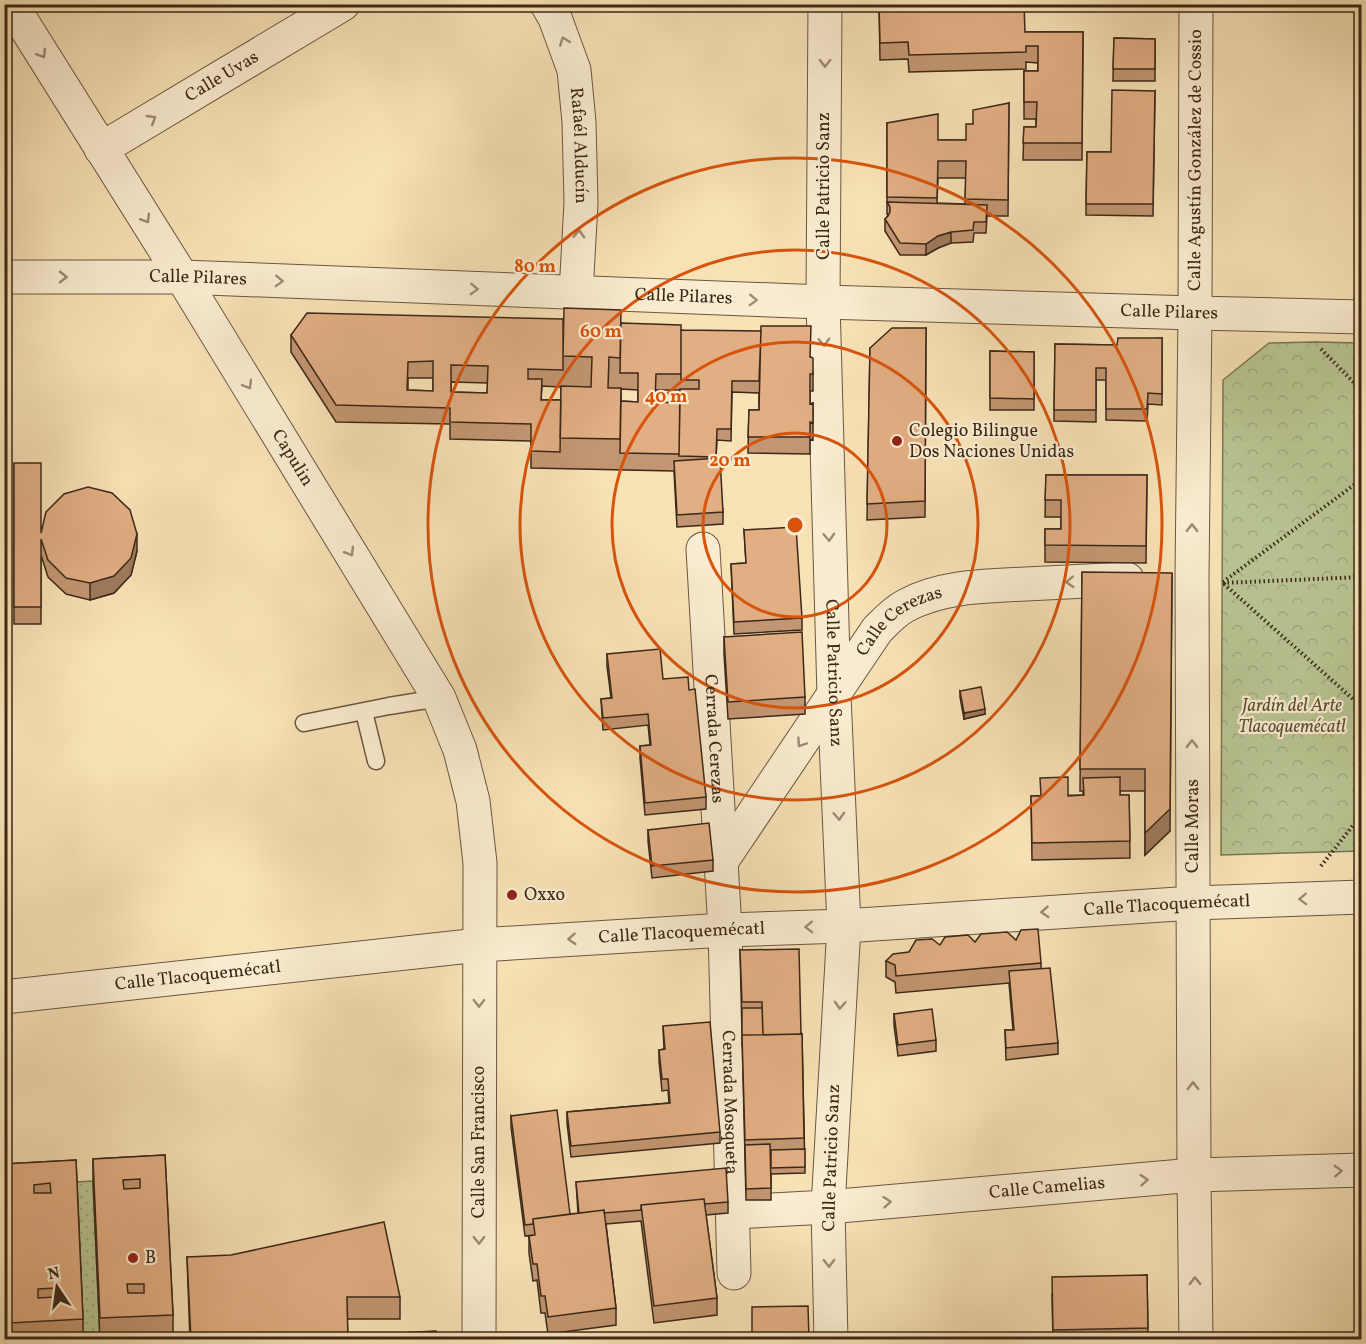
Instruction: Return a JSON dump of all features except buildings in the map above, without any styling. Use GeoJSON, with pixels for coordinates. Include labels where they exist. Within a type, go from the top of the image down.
{"type":"FeatureCollection","features":[{"type":"Feature","properties":{"kind":"street","name":"Capulin"},"geometry":{"type":"LineString","coordinates":[[11,4],[182,277],[440,698],[460,750],[473,801],[480,863],[479,945]]}},
{"type":"Feature","properties":{"kind":"street","name":"Calle Uvas"},"geometry":{"type":"LineString","coordinates":[[102,149],[343,4]]}},
{"type":"Feature","properties":{"kind":"street","name":"Rafaél Alducín"},"geometry":{"type":"LineString","coordinates":[[547,4],[555,18],[574,70],[579,122],[580,203],[576,293]]}},
{"type":"Feature","properties":{"kind":"street","name":"Calle Patricio Sanz"},"geometry":{"type":"LineString","coordinates":[[825,4],[823,302],[834,695],[844,926],[828,1207],[831,1340]]}},
{"type":"Feature","properties":{"kind":"street","name":"Calle Agustín González de Cossio"},"geometry":{"type":"LineString","coordinates":[[1195,313],[1196,4]]}},
{"type":"Feature","properties":{"kind":"street","name":"Calle Pilares"},"geometry":{"type":"LineString","coordinates":[[4,277],[182,277],[823,302],[1362,316]]}},
{"type":"Feature","properties":{"kind":"street","name":"Calle Moras"},"geometry":{"type":"LineString","coordinates":[[1195,313],[1184,578],[1193,903],[1196,1340]]}},
{"type":"Feature","properties":{"kind":"street","name":"Cerrada Cerezas"},"geometry":{"type":"LineString","coordinates":[[703,549],[725,930]]}},
{"type":"Feature","properties":{"kind":"street","name":"Calle Cerezas"},"geometry":{"type":"LineString","coordinates":[[721,862],[878,630],[890,616],[905,606],[929,596],[957,589],[1184,578]]}},
{"type":"Feature","properties":{"kind":"street","name":"Calle Tlacoquemécatl"},"geometry":{"type":"LineString","coordinates":[[4,997],[479,945],[725,930],[844,926],[1193,903],[1362,897]]}},
{"type":"Feature","properties":{"kind":"street","name":"Cerrada Mosqueta"},"geometry":{"type":"LineString","coordinates":[[725,930],[734,1274]]}},
{"type":"Feature","properties":{"kind":"street","name":"Calle San Francisco"},"geometry":{"type":"LineString","coordinates":[[479,945],[479,1340]]}},
{"type":"Feature","properties":{"kind":"street","name":"Calle Camelias"},"geometry":{"type":"LineString","coordinates":[[733,1212],[828,1207],[1194,1175],[1362,1170]]}},
{"type":"Feature","properties":{"kind":"lane"},"geometry":{"type":"LineString","coordinates":[[304,723],[440,698]]}},
{"type":"Feature","properties":{"kind":"lane"},"geometry":{"type":"LineString","coordinates":[[364,712],[376,761]]}},
{"type":"Feature","properties":{"kind":"path"},"geometry":{"type":"LineString","coordinates":[[1289,315],[1362,391]]}},
{"type":"Feature","properties":{"kind":"path"},"geometry":{"type":"LineString","coordinates":[[1184,578],[1362,479]]}},
{"type":"Feature","properties":{"kind":"path"},"geometry":{"type":"LineString","coordinates":[[1184,578],[1362,577]]}},
{"type":"Feature","properties":{"kind":"path"},"geometry":{"type":"LineString","coordinates":[[1184,578],[1362,707]]}},
{"type":"Feature","properties":{"kind":"path"},"geometry":{"type":"LineString","coordinates":[[1294,899],[1362,814]]}},
{"type":"Feature","properties":{"kind":"green space","name":"Jardín del Arte Tlacoquemécatl"},"geometry":{"type":"Polygon","coordinates":[[[1269,343],[1361,343],[1361,851],[1221,855],[1223,380],[1269,343]]]}},
{"type":"Feature","properties":{"kind":"green space"},"geometry":{"type":"Polygon","coordinates":[[[93,1181],[100,1339],[83,1339],[76,1182],[93,1181]]]}},
{"type":"Feature","properties":{"kind":"place","name":"Colegio Bilingue Dos Naciones Unidas"},"geometry":{"type":"Point","coordinates":[897,441]}},
{"type":"Feature","properties":{"kind":"place","name":"Oxxo"},"geometry":{"type":"Point","coordinates":[512,895]}},
{"type":"Feature","properties":{"kind":"place","name":"B"},"geometry":{"type":"Point","coordinates":[133,1258]}}]}
